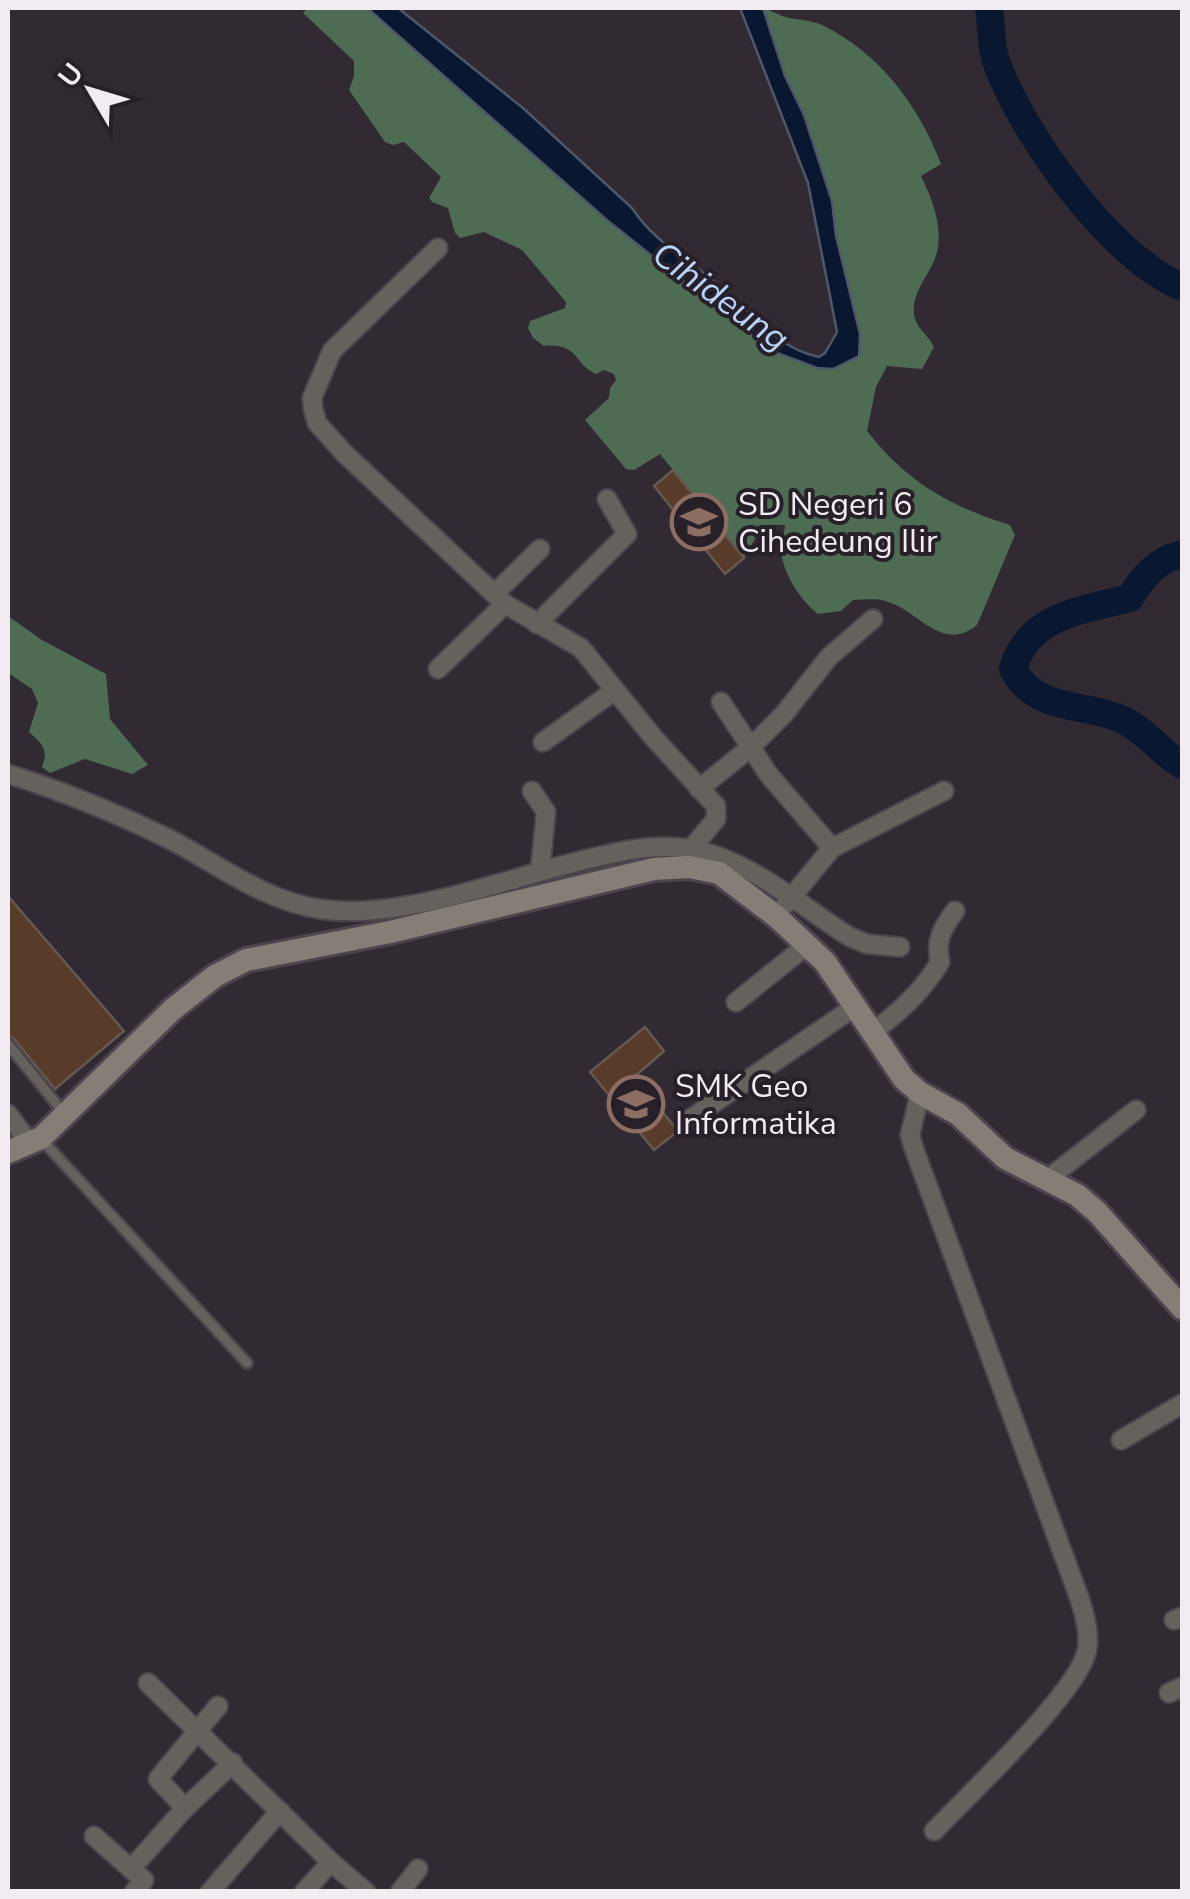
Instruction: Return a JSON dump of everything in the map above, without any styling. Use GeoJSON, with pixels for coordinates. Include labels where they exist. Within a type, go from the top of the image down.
{"type":"FeatureCollection","features":[{"type":"Feature","properties":{"kind":"main road"},"geometry":{"type":"LineString","coordinates":[[26,1144],[65,1114],[173,1008],[215,976],[260,955],[390,932],[625,874],[672,868],[718,872],[784,906],[807,945],[856,1006],[918,1100],[958,1114],[1005,1158],[1078,1195],[1182,1308]]}},
{"type":"Feature","properties":{"kind":"street"},"geometry":{"type":"LineString","coordinates":[[438,248],[332,351],[312,398],[317,423],[500,599],[581,648],[718,811],[710,829],[692,848]]}},
{"type":"Feature","properties":{"kind":"street"},"geometry":{"type":"LineString","coordinates":[[537,624],[627,534],[607,499]]}},
{"type":"Feature","properties":{"kind":"street"},"geometry":{"type":"LineString","coordinates":[[438,669],[540,548]]}},
{"type":"Feature","properties":{"kind":"street"},"geometry":{"type":"LineString","coordinates":[[699,789],[784,714],[829,657],[873,619]]}},
{"type":"Feature","properties":{"kind":"street"},"geometry":{"type":"LineString","coordinates":[[543,742],[614,691]]}},
{"type":"Feature","properties":{"kind":"street"},"geometry":{"type":"LineString","coordinates":[[720,702],[769,776],[832,848]]}},
{"type":"Feature","properties":{"kind":"street"},"geometry":{"type":"LineString","coordinates":[[8,774],[169,840],[282,899],[330,910],[395,908],[634,848],[692,848],[744,867],[784,906],[867,944],[900,947]]}},
{"type":"Feature","properties":{"kind":"street"},"geometry":{"type":"LineString","coordinates":[[532,791],[546,812],[540,871]]}},
{"type":"Feature","properties":{"kind":"street"},"geometry":{"type":"LineString","coordinates":[[784,906],[832,848],[944,791]]}},
{"type":"Feature","properties":{"kind":"street"},"geometry":{"type":"LineString","coordinates":[[330,910],[335,942]]}},
{"type":"Feature","properties":{"kind":"street"},"geometry":{"type":"LineString","coordinates":[[873,1032],[918,992],[936,969],[940,962],[936,949],[940,934],[955,911]]}},
{"type":"Feature","properties":{"kind":"street"},"geometry":{"type":"LineString","coordinates":[[736,1002],[807,945]]}},
{"type":"Feature","properties":{"kind":"street"},"geometry":{"type":"LineString","coordinates":[[686,1122],[856,1006]]}},
{"type":"Feature","properties":{"kind":"street"},"geometry":{"type":"LineString","coordinates":[[918,1100],[910,1135],[1078,1597],[1087,1632],[1087,1648],[1072,1683],[934,1831]]}},
{"type":"Feature","properties":{"kind":"street"},"geometry":{"type":"LineString","coordinates":[[1049,1178],[1136,1110]]}},
{"type":"Feature","properties":{"kind":"street"},"geometry":{"type":"LineString","coordinates":[[8,1114],[26,1144]]}},
{"type":"Feature","properties":{"kind":"street"},"geometry":{"type":"LineString","coordinates":[[1121,1440],[1182,1404]]}},
{"type":"Feature","properties":{"kind":"street"},"geometry":{"type":"LineString","coordinates":[[148,1682],[366,1892]]}},
{"type":"Feature","properties":{"kind":"street"},"geometry":{"type":"LineString","coordinates":[[186,1808],[158,1779],[218,1706]]}},
{"type":"Feature","properties":{"kind":"street"},"geometry":{"type":"LineString","coordinates":[[94,1836],[141,1883],[186,1808],[233,1763]]}},
{"type":"Feature","properties":{"kind":"street"},"geometry":{"type":"LineString","coordinates":[[210,1892],[280,1811]]}},
{"type":"Feature","properties":{"kind":"street"},"geometry":{"type":"LineString","coordinates":[[304,1892],[331,1862]]}},
{"type":"Feature","properties":{"kind":"street"},"geometry":{"type":"LineString","coordinates":[[400,1892],[418,1870]]}},
{"type":"Feature","properties":{"kind":"lane"},"geometry":{"type":"LineString","coordinates":[[8,1044],[65,1114]]}},
{"type":"Feature","properties":{"kind":"lane"},"geometry":{"type":"LineString","coordinates":[[26,1144],[247,1363]]}},
{"type":"Feature","properties":{"kind":"green space"},"geometry":{"type":"Polygon","coordinates":[[[308,8],[367,8],[549,169],[772,351],[817,368],[833,369],[859,356],[860,334],[836,236],[832,201],[763,8],[822,25],[862,50],[909,102],[941,164],[921,176],[934,206],[939,239],[934,261],[914,306],[917,323],[934,347],[922,369],[887,366],[876,387],[867,431],[898,465],[931,490],[1010,525],[1015,535],[977,625],[952,635],[930,627],[897,606],[877,600],[853,600],[841,611],[818,614],[788,576],[781,546],[785,525],[768,525],[744,558],[660,454],[634,470],[626,469],[585,420],[609,398],[616,380],[614,374],[604,370],[596,374],[564,347],[544,346],[528,328],[530,321],[565,308],[566,302],[522,250],[484,232],[460,238],[455,233],[448,208],[429,198],[441,177],[404,142],[385,142],[349,90],[354,61],[303,13],[308,8]]]}},
{"type":"Feature","properties":{"kind":"green space"},"geometry":{"type":"Polygon","coordinates":[[[8,616],[42,640],[106,674],[110,719],[148,765],[132,774],[85,759],[50,773],[42,767],[43,747],[29,732],[38,703],[32,689],[8,673],[8,616]]]}},
{"type":"Feature","properties":{"kind":"water"},"geometry":{"type":"Polygon","coordinates":[[[367,8],[398,8],[523,108],[632,208],[661,241],[719,285],[764,328],[790,346],[819,357],[837,332],[808,183],[740,8],[763,8],[832,201],[836,236],[860,334],[859,356],[833,369],[817,368],[772,351],[608,221],[367,8]]]}},
{"type":"Feature","properties":{"kind":"building","name":"SD Negeri 6 Cihedeung Ilir"},"geometry":{"type":"Polygon","coordinates":[[[673,470],[744,558],[725,574],[654,486],[673,470]]]}},
{"type":"Feature","properties":{"kind":"building"},"geometry":{"type":"Polygon","coordinates":[[[8,896],[124,1031],[55,1089],[8,1036],[8,896]]]}},
{"type":"Feature","properties":{"kind":"building","name":"SMK Geo Informatika"},"geometry":{"type":"Polygon","coordinates":[[[645,1027],[664,1051],[634,1077],[678,1131],[654,1150],[590,1072],[645,1027]]]}},
{"type":"Feature","properties":{"kind":"waterway","name":"Cihideung"},"geometry":{"type":"LineString","coordinates":[[989,8],[996,61],[1047,157],[1098,222],[1126,249],[1154,272],[1182,287]]}},
{"type":"Feature","properties":{"kind":"waterway","name":"Cihideung"},"geometry":{"type":"LineString","coordinates":[[1182,554],[1152,570],[1130,598],[1076,612],[1044,626],[1020,651],[1013,669],[1037,694],[1117,717],[1182,765]]}},
{"type":"Feature","properties":{"kind":"place","name":"SD Negeri 6 Cihedeung Ilir"},"geometry":{"type":"Point","coordinates":[699,522]}},
{"type":"Feature","properties":{"kind":"place","name":"SMK Geo Informatika"},"geometry":{"type":"Point","coordinates":[636,1104]}}]}
